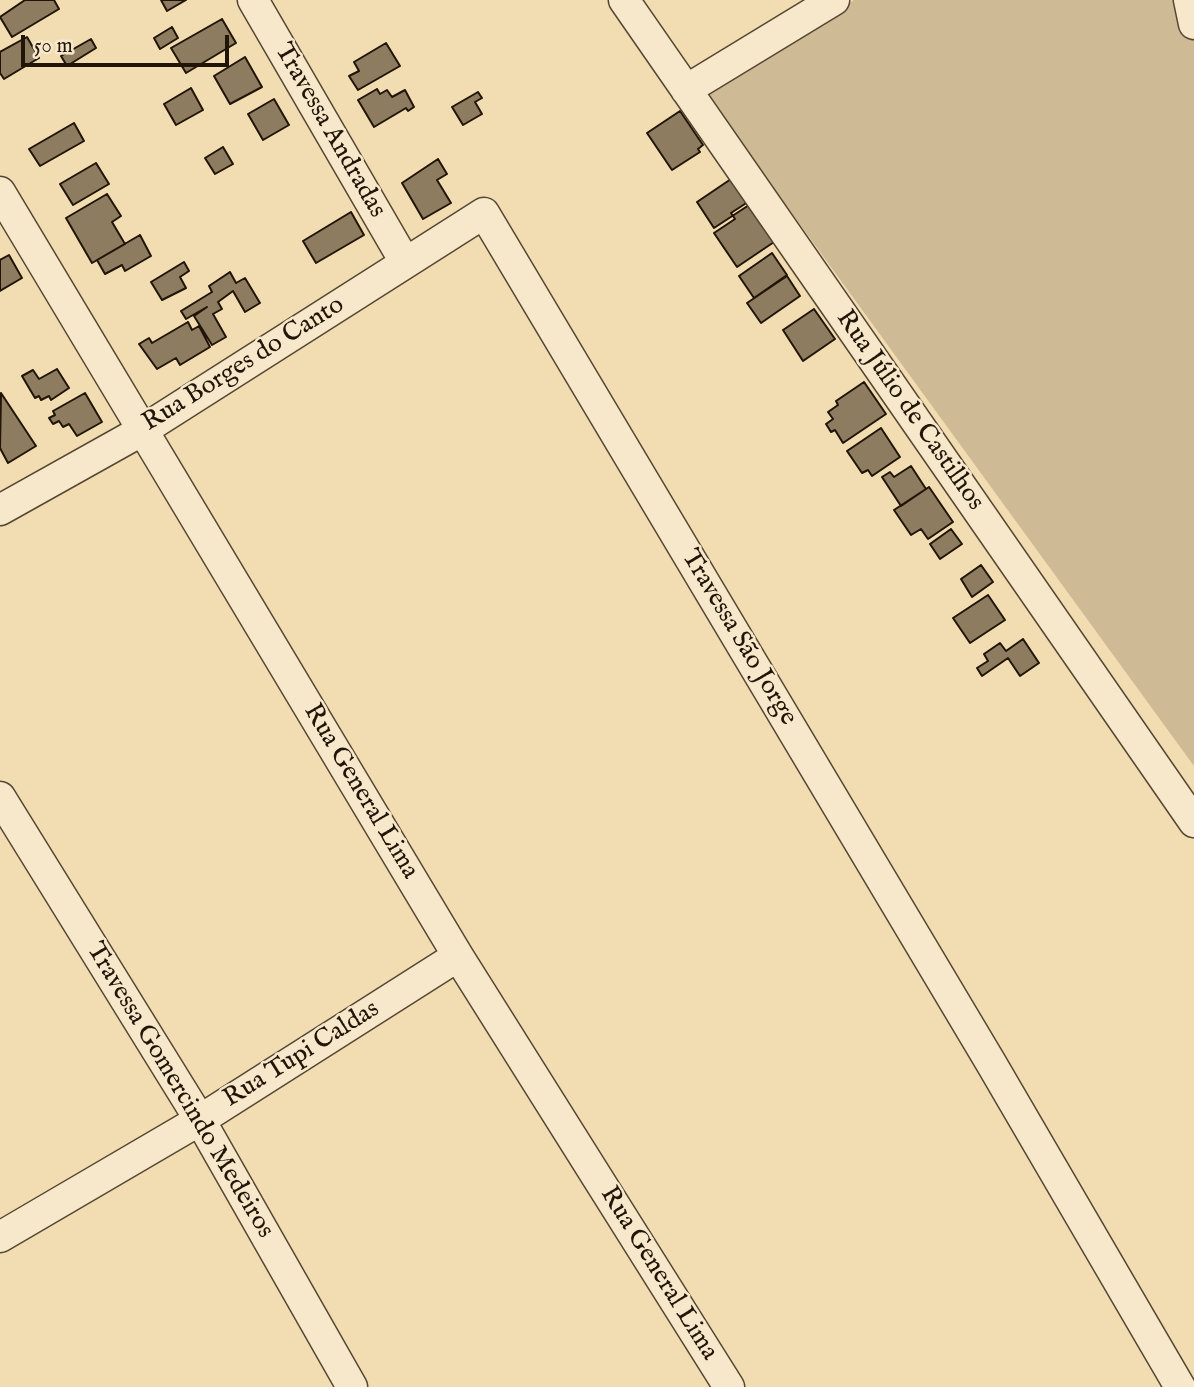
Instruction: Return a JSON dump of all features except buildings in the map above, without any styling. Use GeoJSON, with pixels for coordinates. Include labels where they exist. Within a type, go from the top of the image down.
{"type":"FeatureCollection","features":[{"type":"Feature","properties":{"kind":"street","name":"Travessa Andradas"},"geometry":{"type":"LineString","coordinates":[[253,0],[405,262]]}},
{"type":"Feature","properties":{"kind":"street","name":"Rua Júlio de Castilhos"},"geometry":{"type":"LineString","coordinates":[[624,0],[1194,822]]}},
{"type":"Feature","properties":{"kind":"street"},"geometry":{"type":"LineString","coordinates":[[686,90],[834,0]]}},
{"type":"Feature","properties":{"kind":"street"},"geometry":{"type":"LineString","coordinates":[[1189,0],[1194,24]]}},
{"type":"Feature","properties":{"kind":"street","name":"Rua General Lima"},"geometry":{"type":"LineString","coordinates":[[0,192],[458,956],[729,1387]]}},
{"type":"Feature","properties":{"kind":"street","name":"Rua Borges do Canto"},"geometry":{"type":"LineString","coordinates":[[0,510],[143,429],[484,214]]}},
{"type":"Feature","properties":{"kind":"street","name":"Travessa São Jorge"},"geometry":{"type":"LineString","coordinates":[[484,214],[991,1063],[1180,1387]]}},
{"type":"Feature","properties":{"kind":"street","name":"Travessa Gomercindo Medeiros"},"geometry":{"type":"LineString","coordinates":[[0,797],[200,1119],[352,1387]]}},
{"type":"Feature","properties":{"kind":"street","name":"Rua Tupi Caldas"},"geometry":{"type":"LineString","coordinates":[[0,1237],[200,1119],[458,956]]}},
{"type":"Feature","properties":{"kind":"shaded area"},"geometry":{"type":"Polygon","coordinates":[[[854,0],[1194,0],[1194,766],[705,94],[854,0]]]}}]}
